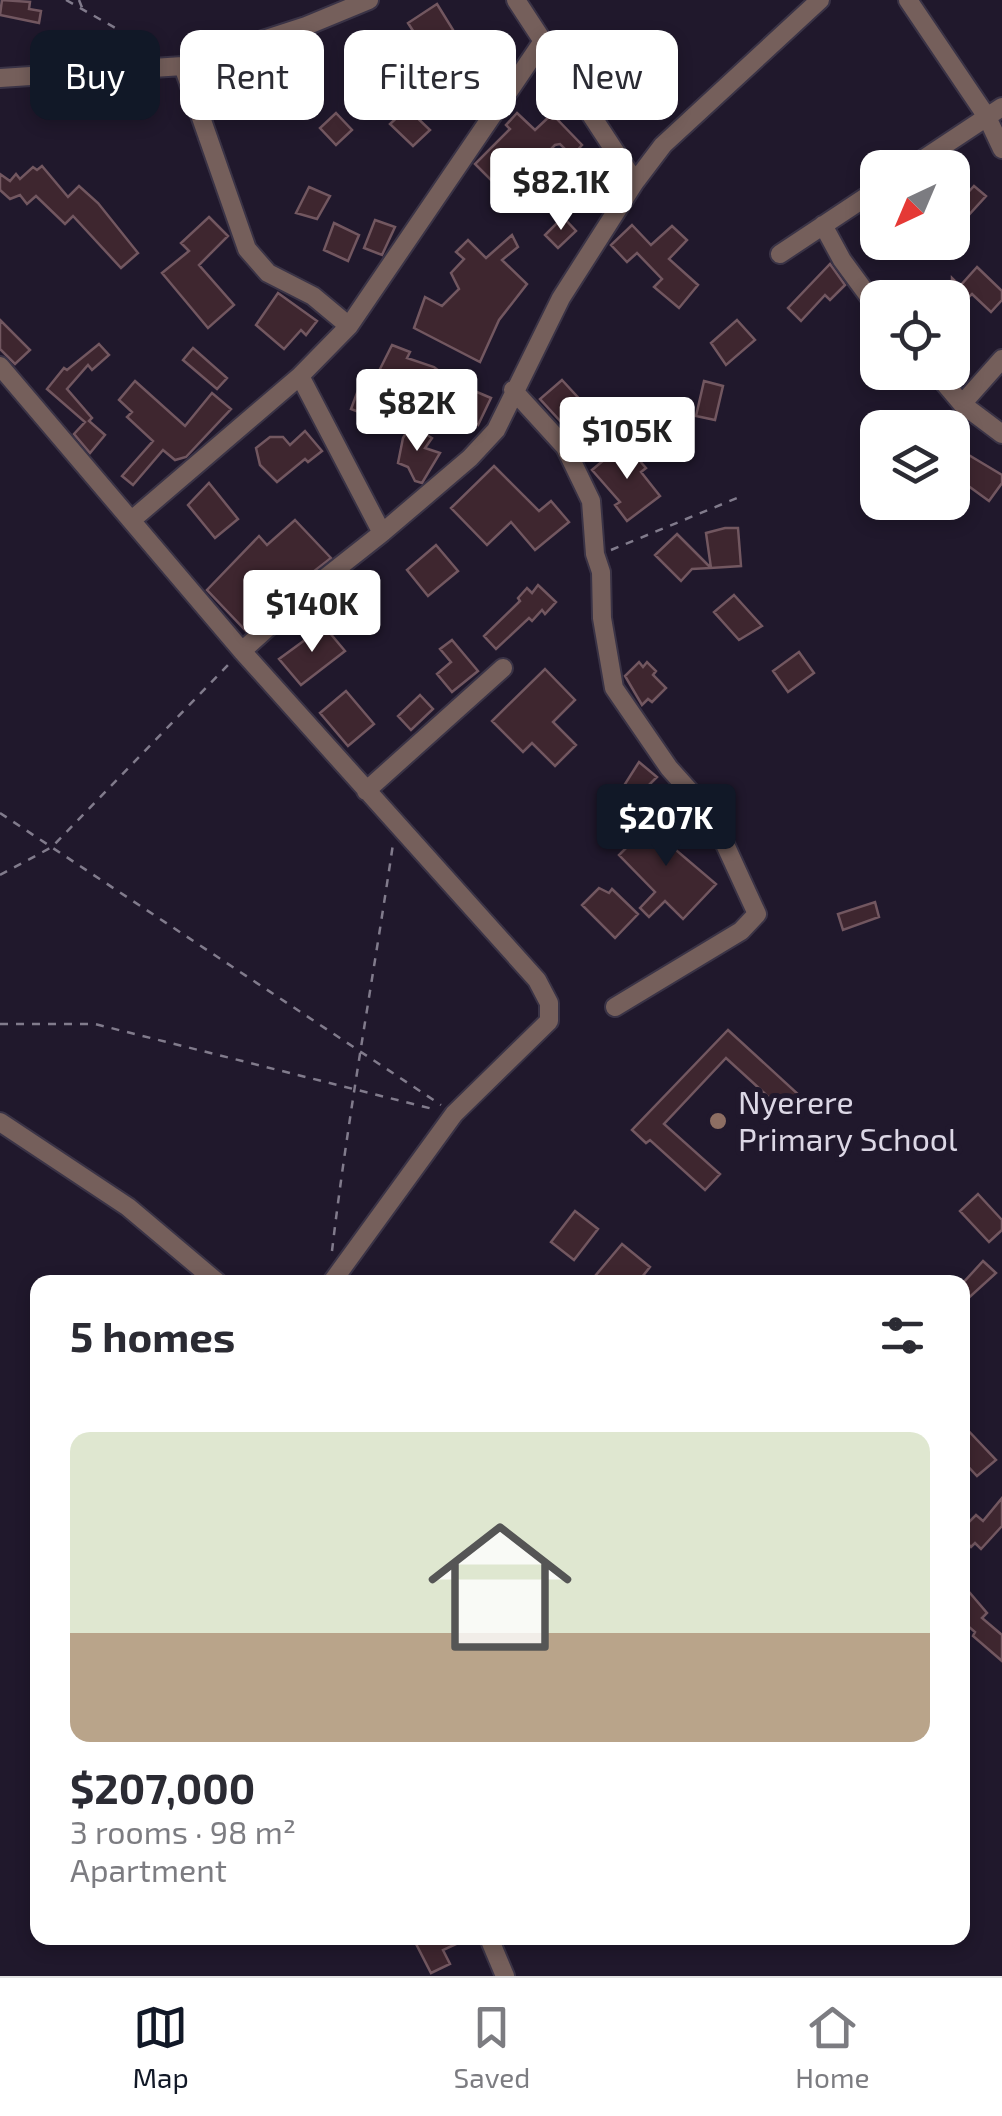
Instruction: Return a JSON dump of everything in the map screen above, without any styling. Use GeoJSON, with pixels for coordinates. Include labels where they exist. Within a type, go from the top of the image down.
{"type":"FeatureCollection","features":[{"type":"Feature","properties":{"kind":"street"},"geometry":{"type":"LineString","coordinates":[[294,30],[369,0]]}},
{"type":"Feature","properties":{"kind":"street"},"geometry":{"type":"LineString","coordinates":[[516,0],[536,32]]}},
{"type":"Feature","properties":{"kind":"street"},"geometry":{"type":"LineString","coordinates":[[242,651],[470,458],[496,430],[562,298],[635,182],[664,145],[820,0]]}},
{"type":"Feature","properties":{"kind":"street"},"geometry":{"type":"LineString","coordinates":[[908,0],[995,112],[1002,148]]}},
{"type":"Feature","properties":{"kind":"street"},"geometry":{"type":"LineString","coordinates":[[132,518],[300,376],[349,326],[536,50]]}},
{"type":"Feature","properties":{"kind":"street"},"geometry":{"type":"LineString","coordinates":[[0,78],[180,66]]}},
{"type":"Feature","properties":{"kind":"street"},"geometry":{"type":"LineString","coordinates":[[937,150],[995,112]]}},
{"type":"Feature","properties":{"kind":"street"},"geometry":{"type":"LineString","coordinates":[[202,120],[247,249],[268,273],[313,296],[349,326]]}},
{"type":"Feature","properties":{"kind":"street"},"geometry":{"type":"LineString","coordinates":[[594,120],[635,182]]}},
{"type":"Feature","properties":{"kind":"street"},"geometry":{"type":"LineString","coordinates":[[780,254],[860,201]]}},
{"type":"Feature","properties":{"kind":"street"},"geometry":{"type":"LineString","coordinates":[[824,225],[860,284]]}},
{"type":"Feature","properties":{"kind":"street"},"geometry":{"type":"LineString","coordinates":[[962,404],[1002,359]]}},
{"type":"Feature","properties":{"kind":"street"},"geometry":{"type":"LineString","coordinates":[[0,366],[242,651],[537,980],[548,1004],[548,1021],[454,1114],[331,1273]]}},
{"type":"Feature","properties":{"kind":"street"},"geometry":{"type":"LineString","coordinates":[[300,376],[382,534]]}},
{"type":"Feature","properties":{"kind":"street"},"geometry":{"type":"LineString","coordinates":[[513,390],[566,447],[591,501],[601,572],[602,618],[614,688],[669,768],[712,816],[757,914],[740,931],[615,1006]]}},
{"type":"Feature","properties":{"kind":"street"},"geometry":{"type":"LineString","coordinates":[[950,390],[962,404],[1002,434]]}},
{"type":"Feature","properties":{"kind":"street"},"geometry":{"type":"LineString","coordinates":[[366,791],[503,668]]}},
{"type":"Feature","properties":{"kind":"street"},"geometry":{"type":"LineString","coordinates":[[0,1122],[128,1208],[209,1275]]}},
{"type":"Feature","properties":{"kind":"street"},"geometry":{"type":"LineString","coordinates":[[492,1945],[505,1976]]}},
{"type":"Feature","properties":{"kind":"path"},"geometry":{"type":"LineString","coordinates":[[66,0],[180,64]]}},
{"type":"Feature","properties":{"kind":"path"},"geometry":{"type":"LineString","coordinates":[[79,0],[84,12]]}},
{"type":"Feature","properties":{"kind":"path"},"geometry":{"type":"LineString","coordinates":[[596,554],[742,496]]}},
{"type":"Feature","properties":{"kind":"path"},"geometry":{"type":"LineString","coordinates":[[0,875],[52,846],[242,651]]}},
{"type":"Feature","properties":{"kind":"path"},"geometry":{"type":"LineString","coordinates":[[0,812],[454,1114]]}},
{"type":"Feature","properties":{"kind":"path"},"geometry":{"type":"LineString","coordinates":[[331,1273],[352,1089],[362,1053],[396,824]]}},
{"type":"Feature","properties":{"kind":"path"},"geometry":{"type":"LineString","coordinates":[[0,1024],[95,1024],[454,1114]]}},
{"type":"Feature","properties":{"kind":"building"},"geometry":{"type":"Polygon","coordinates":[[[2,0],[30,2],[29,9],[41,11],[39,23],[0,15],[2,0]]]}},
{"type":"Feature","properties":{"kind":"building"},"geometry":{"type":"Polygon","coordinates":[[[437,4],[453,30],[412,30],[408,23],[437,4]]]}},
{"type":"Feature","properties":{"kind":"building"},"geometry":{"type":"Polygon","coordinates":[[[336,113],[352,130],[336,145],[320,128],[336,113]]]}},
{"type":"Feature","properties":{"kind":"building"},"geometry":{"type":"Polygon","coordinates":[[[516,114],[535,130],[546,120],[558,120],[582,145],[572,156],[560,144],[555,145],[526,174],[530,179],[508,197],[475,164],[510,129],[506,125],[516,120],[516,114]]]}},
{"type":"Feature","properties":{"kind":"building"},"geometry":{"type":"Polygon","coordinates":[[[394,120],[420,120],[430,130],[413,146],[390,124],[394,120]]]}},
{"type":"Feature","properties":{"kind":"building"},"geometry":{"type":"Polygon","coordinates":[[[42,166],[68,197],[79,186],[98,203],[138,253],[121,268],[73,216],[65,224],[36,196],[27,204],[20,195],[10,199],[0,190],[0,174],[10,181],[16,174],[20,179],[33,167],[37,170],[42,166]]]}},
{"type":"Feature","properties":{"kind":"building"},"geometry":{"type":"Polygon","coordinates":[[[974,186],[986,196],[970,214],[970,190],[974,186]]]}},
{"type":"Feature","properties":{"kind":"building"},"geometry":{"type":"Polygon","coordinates":[[[309,187],[330,196],[317,219],[296,213],[309,187]]]}},
{"type":"Feature","properties":{"kind":"building"},"geometry":{"type":"Polygon","coordinates":[[[209,217],[228,236],[199,265],[234,305],[208,328],[162,273],[189,251],[181,243],[209,217]]]}},
{"type":"Feature","properties":{"kind":"building"},"geometry":{"type":"Polygon","coordinates":[[[563,217],[576,231],[558,248],[545,235],[563,217]]]}},
{"type":"Feature","properties":{"kind":"building"},"geometry":{"type":"Polygon","coordinates":[[[375,220],[395,227],[382,255],[364,248],[375,220]]]}},
{"type":"Feature","properties":{"kind":"building"},"geometry":{"type":"Polygon","coordinates":[[[334,223],[359,235],[348,261],[324,250],[334,223]]]}},
{"type":"Feature","properties":{"kind":"building"},"geometry":{"type":"Polygon","coordinates":[[[632,225],[651,245],[672,226],[687,240],[669,259],[698,285],[679,308],[654,287],[662,279],[637,253],[627,262],[611,245],[632,225]]]}},
{"type":"Feature","properties":{"kind":"building"},"geometry":{"type":"Polygon","coordinates":[[[512,235],[518,247],[502,260],[527,284],[499,320],[480,362],[414,328],[425,297],[442,306],[459,289],[451,273],[464,259],[456,252],[468,240],[486,258],[512,235]]]}},
{"type":"Feature","properties":{"kind":"building"},"geometry":{"type":"Polygon","coordinates":[[[830,264],[845,285],[830,300],[825,295],[801,321],[788,308],[830,264]]]}},
{"type":"Feature","properties":{"kind":"building"},"geometry":{"type":"Polygon","coordinates":[[[977,267],[1002,291],[1002,300],[991,312],[970,296],[970,280],[965,280],[977,267]]]}},
{"type":"Feature","properties":{"kind":"building"},"geometry":{"type":"Polygon","coordinates":[[[278,293],[317,321],[306,335],[301,330],[284,349],[256,325],[278,293]]]}},
{"type":"Feature","properties":{"kind":"building"},"geometry":{"type":"Polygon","coordinates":[[[0,320],[30,350],[15,364],[0,349],[0,320]]]}},
{"type":"Feature","properties":{"kind":"building"},"geometry":{"type":"Polygon","coordinates":[[[737,320],[755,340],[726,365],[711,343],[737,320]]]}},
{"type":"Feature","properties":{"kind":"building"},"geometry":{"type":"Polygon","coordinates":[[[99,344],[109,355],[92,370],[88,365],[67,389],[92,418],[89,421],[105,435],[90,453],[74,434],[85,422],[47,389],[64,368],[67,370],[99,344]]]}},
{"type":"Feature","properties":{"kind":"building"},"geometry":{"type":"Polygon","coordinates":[[[392,345],[410,352],[407,358],[434,367],[464,390],[465,387],[491,398],[478,425],[425,400],[427,397],[390,392],[383,410],[375,408],[372,417],[351,409],[360,385],[370,389],[392,345]]]}},
{"type":"Feature","properties":{"kind":"building"},"geometry":{"type":"Polygon","coordinates":[[[193,348],[227,378],[217,389],[183,360],[193,348]]]}},
{"type":"Feature","properties":{"kind":"building"},"geometry":{"type":"Polygon","coordinates":[[[562,380],[584,404],[562,423],[540,399],[562,380]]]}},
{"type":"Feature","properties":{"kind":"building"},"geometry":{"type":"Polygon","coordinates":[[[135,381],[185,426],[212,393],[231,409],[186,457],[175,460],[163,450],[133,485],[122,476],[153,441],[127,417],[132,412],[119,400],[135,381]]]}},
{"type":"Feature","properties":{"kind":"building"},"geometry":{"type":"Polygon","coordinates":[[[704,381],[723,386],[715,420],[696,416],[704,381]]]}},
{"type":"Feature","properties":{"kind":"building"},"geometry":{"type":"Polygon","coordinates":[[[652,399],[681,404],[679,420],[649,415],[652,399]]]}},
{"type":"Feature","properties":{"kind":"building"},"geometry":{"type":"Polygon","coordinates":[[[411,425],[432,438],[425,448],[440,453],[422,483],[415,481],[408,467],[398,463],[403,438],[411,425]]]}},
{"type":"Feature","properties":{"kind":"building"},"geometry":{"type":"Polygon","coordinates":[[[305,431],[322,451],[308,462],[305,459],[277,482],[260,465],[256,448],[270,437],[283,437],[290,445],[305,431]]]}},
{"type":"Feature","properties":{"kind":"building"},"geometry":{"type":"Polygon","coordinates":[[[624,443],[646,468],[641,472],[660,496],[627,521],[615,505],[620,502],[592,470],[624,443]]]}},
{"type":"Feature","properties":{"kind":"building"},"geometry":{"type":"Polygon","coordinates":[[[970,456],[1002,475],[1002,483],[989,501],[970,487],[970,456]]]}},
{"type":"Feature","properties":{"kind":"building"},"geometry":{"type":"Polygon","coordinates":[[[494,466],[539,511],[551,501],[569,522],[535,550],[511,522],[487,545],[451,508],[494,466]]]}},
{"type":"Feature","properties":{"kind":"building"},"geometry":{"type":"Polygon","coordinates":[[[209,483],[238,519],[215,538],[188,505],[209,483]]]}},
{"type":"Feature","properties":{"kind":"building"},"geometry":{"type":"Polygon","coordinates":[[[295,520],[331,558],[304,579],[299,574],[260,601],[269,610],[246,631],[207,590],[259,536],[267,545],[295,520]]]}},
{"type":"Feature","properties":{"kind":"building"},"geometry":{"type":"Polygon","coordinates":[[[738,528],[741,566],[711,568],[706,533],[738,528]]]}},
{"type":"Feature","properties":{"kind":"building"},"geometry":{"type":"Polygon","coordinates":[[[677,534],[711,568],[692,569],[681,581],[655,555],[677,534]]]}},
{"type":"Feature","properties":{"kind":"building"},"geometry":{"type":"Polygon","coordinates":[[[436,545],[458,571],[428,596],[407,570],[436,545]]]}},
{"type":"Feature","properties":{"kind":"building"},"geometry":{"type":"Polygon","coordinates":[[[538,585],[556,602],[545,614],[542,610],[532,621],[529,618],[496,649],[484,636],[520,601],[518,598],[527,588],[532,593],[538,585]]]}},
{"type":"Feature","properties":{"kind":"building"},"geometry":{"type":"Polygon","coordinates":[[[734,595],[762,626],[739,640],[714,612],[734,595]]]}},
{"type":"Feature","properties":{"kind":"building"},"geometry":{"type":"Polygon","coordinates":[[[324,626],[345,651],[301,685],[279,659],[324,626]]]}},
{"type":"Feature","properties":{"kind":"building"},"geometry":{"type":"Polygon","coordinates":[[[452,640],[478,671],[452,692],[437,674],[451,662],[440,649],[452,640]]]}},
{"type":"Feature","properties":{"kind":"building"},"geometry":{"type":"Polygon","coordinates":[[[799,652],[814,673],[788,692],[773,671],[799,652]]]}},
{"type":"Feature","properties":{"kind":"building"},"geometry":{"type":"Polygon","coordinates":[[[639,662],[643,667],[647,662],[666,688],[652,702],[648,699],[642,705],[625,676],[639,662]]]}},
{"type":"Feature","properties":{"kind":"building"},"geometry":{"type":"Polygon","coordinates":[[[545,669],[575,700],[553,722],[576,745],[555,766],[532,743],[523,752],[492,721],[545,669]]]}},
{"type":"Feature","properties":{"kind":"building"},"geometry":{"type":"Polygon","coordinates":[[[346,691],[374,724],[348,746],[320,713],[346,691]]]}},
{"type":"Feature","properties":{"kind":"building"},"geometry":{"type":"Polygon","coordinates":[[[420,695],[433,709],[411,730],[398,716],[420,695]]]}},
{"type":"Feature","properties":{"kind":"building"},"geometry":{"type":"Polygon","coordinates":[[[639,762],[657,777],[637,797],[625,784],[639,762]]]}},
{"type":"Feature","properties":{"kind":"building"},"geometry":{"type":"Polygon","coordinates":[[[669,815],[688,829],[670,845],[716,884],[683,919],[665,901],[649,917],[640,908],[655,892],[619,855],[658,816],[663,822],[669,815]]]}},
{"type":"Feature","properties":{"kind":"building"},"geometry":{"type":"Polygon","coordinates":[[[599,888],[609,893],[612,889],[638,914],[615,938],[582,905],[599,888]]]}},
{"type":"Feature","properties":{"kind":"building"},"geometry":{"type":"Polygon","coordinates":[[[875,902],[879,917],[843,930],[838,914],[875,902]]]}},
{"type":"Feature","properties":{"kind":"building"},"geometry":{"type":"Polygon","coordinates":[[[728,1030],[800,1096],[785,1112],[726,1058],[664,1124],[720,1174],[705,1190],[650,1140],[646,1143],[632,1130],[728,1030]]]}},
{"type":"Feature","properties":{"kind":"building"},"geometry":{"type":"Polygon","coordinates":[[[978,1194],[1002,1220],[1002,1230],[989,1242],[960,1211],[978,1194]]]}},
{"type":"Feature","properties":{"kind":"building"},"geometry":{"type":"Polygon","coordinates":[[[575,1211],[598,1229],[574,1260],[551,1242],[575,1211]]]}},
{"type":"Feature","properties":{"kind":"building"},"geometry":{"type":"Polygon","coordinates":[[[622,1244],[650,1267],[644,1275],[596,1275],[622,1244]]]}},
{"type":"Feature","properties":{"kind":"building"},"geometry":{"type":"Polygon","coordinates":[[[983,1261],[996,1273],[970,1297],[970,1275],[983,1261]]]}},
{"type":"Feature","properties":{"kind":"building"},"geometry":{"type":"Polygon","coordinates":[[[970,1432],[996,1460],[977,1476],[970,1469],[970,1432]]]}},
{"type":"Feature","properties":{"kind":"building"},"geometry":{"type":"Polygon","coordinates":[[[1002,1498],[1002,1526],[981,1549],[975,1543],[971,1547],[970,1521],[976,1515],[983,1521],[1002,1498]]]}},
{"type":"Feature","properties":{"kind":"building"},"geometry":{"type":"Polygon","coordinates":[[[970,1593],[987,1613],[982,1618],[1002,1635],[1002,1661],[973,1636],[975,1632],[970,1628],[970,1593]]]}},
{"type":"Feature","properties":{"kind":"building"},"geometry":{"type":"Polygon","coordinates":[[[417,1945],[454,1945],[443,1950],[450,1964],[431,1973],[417,1945]]]}},
{"type":"Feature","properties":{"kind":"place","name":"Nyerere Primary School"},"geometry":{"type":"Point","coordinates":[718,1121]}}]}
